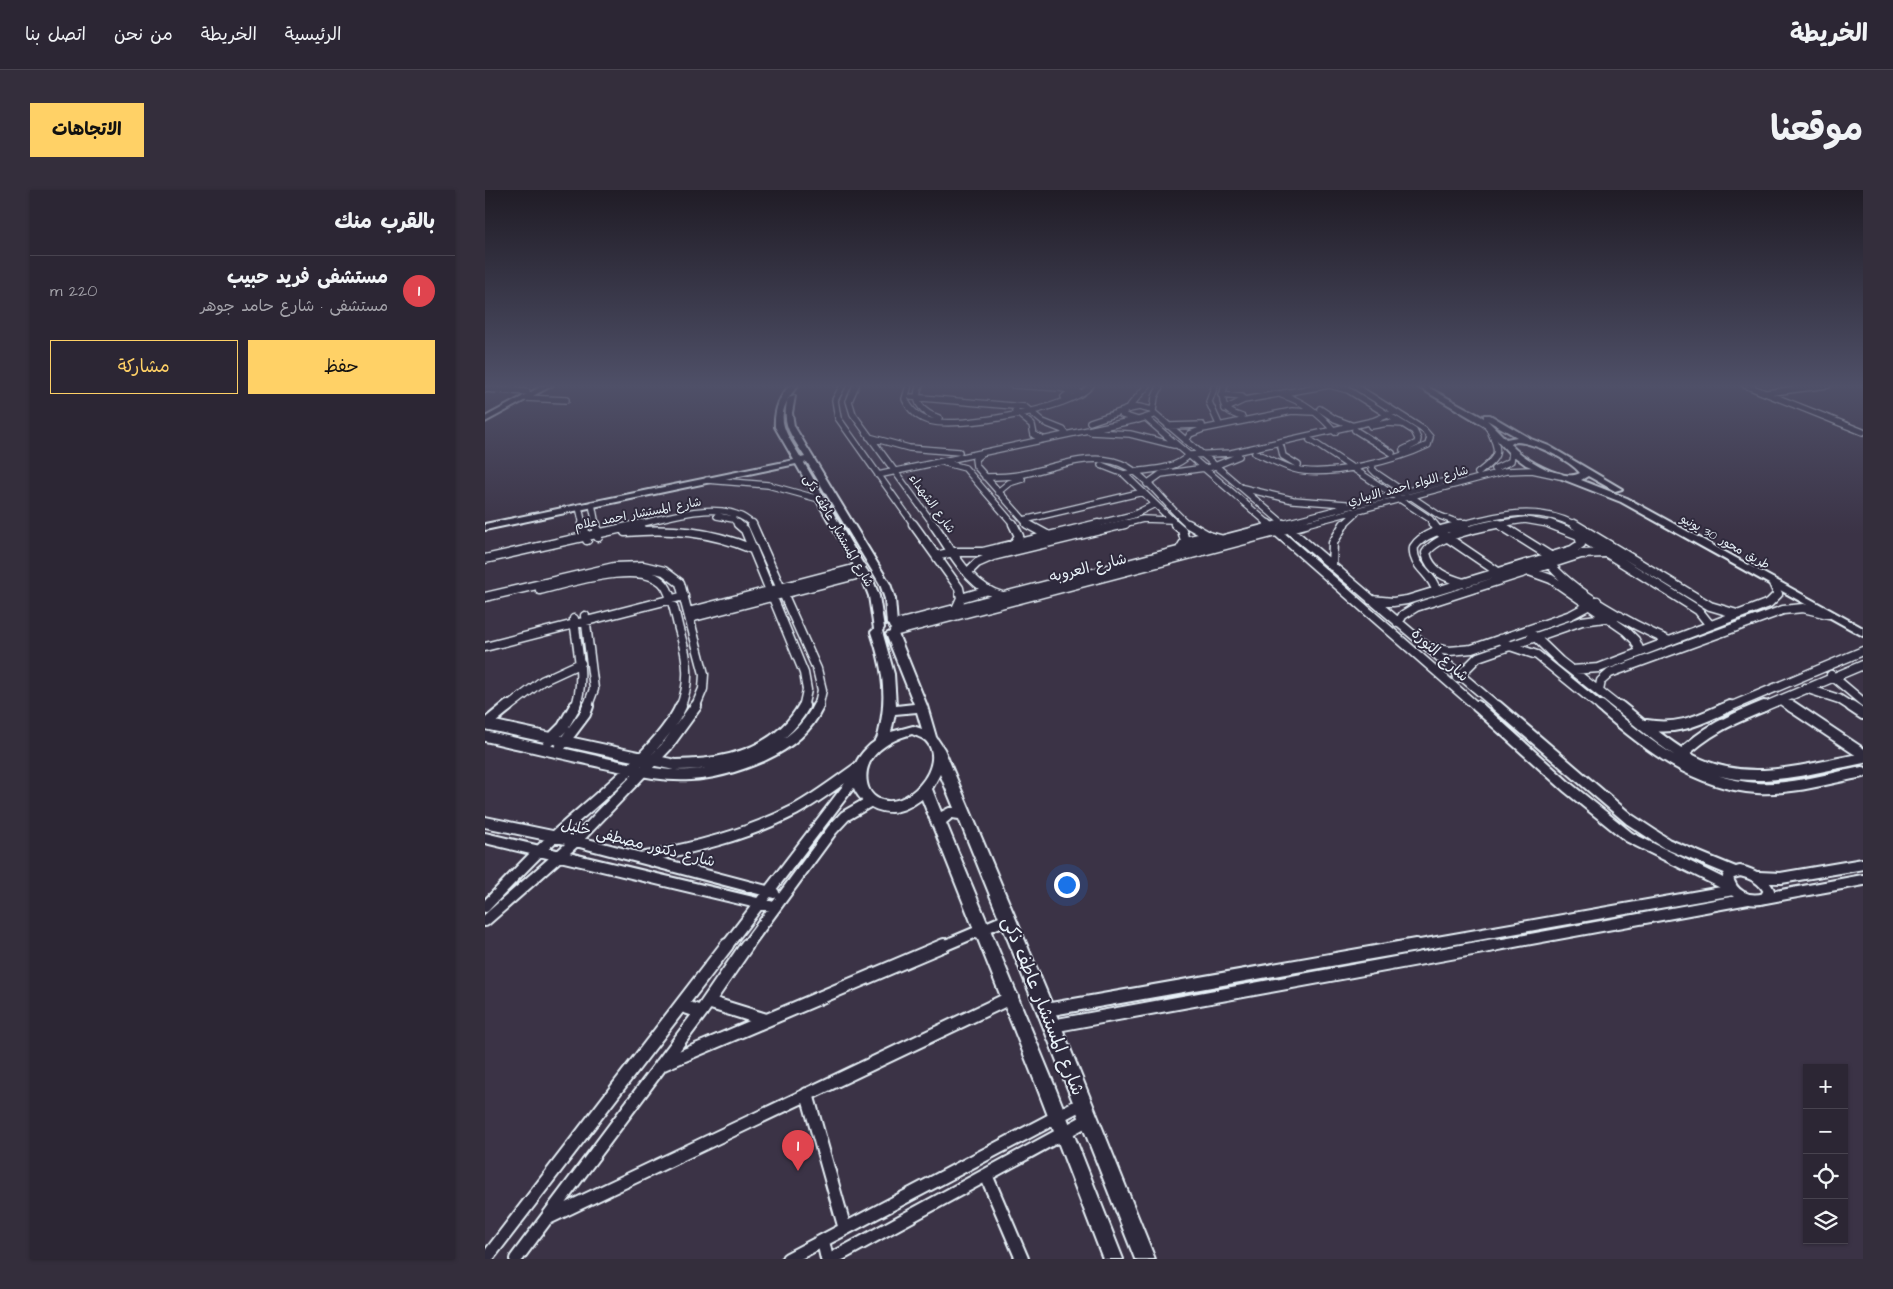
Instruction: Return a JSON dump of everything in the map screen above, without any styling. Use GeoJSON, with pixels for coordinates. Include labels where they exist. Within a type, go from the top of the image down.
{"type":"FeatureCollection","features":[{"type":"Feature","properties":{"kind":"street","name":"شارع المستشار عاطف ذكى"},"geometry":{"type":"LineString","coordinates":[[783,435],[797,462],[862,570],[874,596],[878,630],[891,684],[889,710],[882,742]]}},
{"type":"Feature","properties":{"kind":"street","name":"شارع المستشار عاطف ذكى"},"geometry":{"type":"LineString","coordinates":[[795,435],[885,584],[893,629],[930,736]]}},
{"type":"Feature","properties":{"kind":"street","name":"شارع الشهداء"},"geometry":{"type":"LineString","coordinates":[[851,435],[959,588],[961,598]]}},
{"type":"Feature","properties":{"kind":"street","name":"شارع الشهداء"},"geometry":{"type":"LineString","coordinates":[[867,435],[968,572],[985,591]]}},
{"type":"Feature","properties":{"kind":"street"},"geometry":{"type":"LineString","coordinates":[[876,473],[1034,435],[1043,439]]}},
{"type":"Feature","properties":{"kind":"street"},"geometry":{"type":"LineString","coordinates":[[893,469],[935,463],[982,453],[1053,435]]}},
{"type":"Feature","properties":{"kind":"street"},"geometry":{"type":"LineString","coordinates":[[1133,435],[1180,447]]}},
{"type":"Feature","properties":{"kind":"street","name":"شارع الثورة"},"geometry":{"type":"LineString","coordinates":[[1166,435],[1414,650],[1567,787],[1629,836],[1670,859],[1732,888]]}},
{"type":"Feature","properties":{"kind":"street","name":"شارع الثورة"},"geometry":{"type":"LineString","coordinates":[[1179,435],[1635,825],[1667,844],[1735,872]]}},
{"type":"Feature","properties":{"kind":"street"},"geometry":{"type":"LineString","coordinates":[[1186,441],[1191,435]]}},
{"type":"Feature","properties":{"kind":"street"},"geometry":{"type":"LineString","coordinates":[[1124,474],[1173,466],[1189,455],[1199,453],[1217,454],[1297,435]]}},
{"type":"Feature","properties":{"kind":"street"},"geometry":{"type":"LineString","coordinates":[[1147,484],[1156,476],[1165,473],[1204,469],[1255,453],[1333,435]]}},
{"type":"Feature","properties":{"kind":"street"},"geometry":{"type":"LineString","coordinates":[[1364,435],[1392,453]]}},
{"type":"Feature","properties":{"kind":"street"},"geometry":{"type":"LineString","coordinates":[[1281,447],[1280,451],[1283,457],[1300,465],[1320,468],[1346,465],[1409,448],[1417,443],[1419,439],[1417,435]]}},
{"type":"Feature","properties":{"kind":"street"},"geometry":{"type":"LineString","coordinates":[[1255,453],[1301,470],[1331,472],[1352,469],[1417,452],[1428,445],[1429,435]]}},
{"type":"Feature","properties":{"kind":"street"},"geometry":{"type":"LineString","coordinates":[[1478,473],[1491,461],[1497,450],[1497,444],[1492,435]]}},
{"type":"Feature","properties":{"kind":"street"},"geometry":{"type":"LineString","coordinates":[[1498,435],[1510,448]]}},
{"type":"Feature","properties":{"kind":"street"},"geometry":{"type":"LineString","coordinates":[[1520,435],[1531,441]]}},
{"type":"Feature","properties":{"kind":"street"},"geometry":{"type":"LineString","coordinates":[[869,438],[907,448],[959,452]]}},
{"type":"Feature","properties":{"kind":"street"},"geometry":{"type":"LineString","coordinates":[[1510,448],[1509,441],[1514,439],[1531,441]]}},
{"type":"Feature","properties":{"kind":"street"},"geometry":{"type":"LineString","coordinates":[[1310,440],[1430,519],[1439,532],[1498,572]]}},
{"type":"Feature","properties":{"kind":"street","name":"طريق محور 30 يونيو"},"geometry":{"type":"LineString","coordinates":[[1531,441],[1863,624]]}},
{"type":"Feature","properties":{"kind":"street"},"geometry":{"type":"LineString","coordinates":[[789,446],[800,444]]}},
{"type":"Feature","properties":{"kind":"street","name":"طريق محور 30 يونيو"},"geometry":{"type":"LineString","coordinates":[[1510,448],[1534,466],[1624,500],[1863,633]]}},
{"type":"Feature","properties":{"kind":"street","name":"شارع اللواء احمد الابياري"},"geometry":{"type":"LineString","coordinates":[[1285,527],[1359,507],[1404,492],[1506,465],[1513,459],[1510,448]]}},
{"type":"Feature","properties":{"kind":"street"},"geometry":{"type":"LineString","coordinates":[[935,463],[956,464],[975,459],[982,453]]}},
{"type":"Feature","properties":{"kind":"street"},"geometry":{"type":"LineString","coordinates":[[1217,454],[1226,461]]}},
{"type":"Feature","properties":{"kind":"street"},"geometry":{"type":"LineString","coordinates":[[1381,456],[1387,460]]}},
{"type":"Feature","properties":{"kind":"street"},"geometry":{"type":"LineString","coordinates":[[485,522],[767,465],[809,459]]}},
{"type":"Feature","properties":{"kind":"street"},"geometry":{"type":"LineString","coordinates":[[975,459],[976,466],[1024,520],[1037,531],[1049,536]]}},
{"type":"Feature","properties":{"kind":"street"},"geometry":{"type":"LineString","coordinates":[[985,476],[1002,478],[1084,460],[1116,462],[1134,471],[1193,528],[1208,536],[1223,540]]}},
{"type":"Feature","properties":{"kind":"street"},"geometry":{"type":"LineString","coordinates":[[956,464],[965,468],[1017,528],[1019,536]]}},
{"type":"Feature","properties":{"kind":"street"},"geometry":{"type":"LineString","coordinates":[[1373,464],[1371,467],[1374,471],[1411,497],[1440,516],[1465,525]]}},
{"type":"Feature","properties":{"kind":"street"},"geometry":{"type":"LineString","coordinates":[[485,527],[707,480],[767,465]]}},
{"type":"Feature","properties":{"kind":"street"},"geometry":{"type":"LineString","coordinates":[[1002,478],[1000,479],[1001,482],[1009,483],[1083,465],[1107,466],[1124,474],[1182,530],[1185,541],[1179,551]]}},
{"type":"Feature","properties":{"kind":"street"},"geometry":{"type":"LineString","coordinates":[[1567,478],[1584,476],[1582,469]]}},
{"type":"Feature","properties":{"kind":"street","name":"شارع اللواء احمد الابياري"},"geometry":{"type":"LineString","coordinates":[[1359,507],[1401,500],[1511,470],[1532,470],[1567,478]]}},
{"type":"Feature","properties":{"kind":"street"},"geometry":{"type":"LineString","coordinates":[[707,480],[769,485],[819,498]]}},
{"type":"Feature","properties":{"kind":"street"},"geometry":{"type":"LineString","coordinates":[[998,492],[1009,483]]}},
{"type":"Feature","properties":{"kind":"street"},"geometry":{"type":"LineString","coordinates":[[1238,486],[1293,500],[1359,507]]}},
{"type":"Feature","properties":{"kind":"street"},"geometry":{"type":"LineString","coordinates":[[1024,520],[1143,492]]}},
{"type":"Feature","properties":{"kind":"street"},"geometry":{"type":"LineString","coordinates":[[592,504],[597,535]]}},
{"type":"Feature","properties":{"kind":"street"},"geometry":{"type":"LineString","coordinates":[[936,556],[953,552],[977,553],[1013,545],[1146,510],[1155,504]]}},
{"type":"Feature","properties":{"kind":"street"},"geometry":{"type":"LineString","coordinates":[[579,507],[586,538]]}},
{"type":"Feature","properties":{"kind":"street"},"geometry":{"type":"LineString","coordinates":[[1332,566],[1331,549],[1336,534],[1359,507]]}},
{"type":"Feature","properties":{"kind":"street"},"geometry":{"type":"LineString","coordinates":[[1146,510],[1155,514],[1155,518]]}},
{"type":"Feature","properties":{"kind":"street","name":"شارع المستشار احمد علام"},"geometry":{"type":"LineString","coordinates":[[485,565],[689,513],[731,512],[751,522],[817,669],[821,684],[821,702],[814,717],[786,743],[767,754],[731,768],[695,775],[668,775],[642,771],[485,736]]}},
{"type":"Feature","properties":{"kind":"street","name":"شارع المستشار احمد علام"},"geometry":{"type":"LineString","coordinates":[[486,724],[652,761],[675,765],[699,765],[743,755],[778,737],[793,724],[803,711],[808,698],[808,685],[745,530],[740,524],[733,519],[713,513],[622,532],[597,535]]}},
{"type":"Feature","properties":{"kind":"street"},"geometry":{"type":"LineString","coordinates":[[1464,583],[1435,570],[1426,557],[1430,546],[1500,520],[1513,513],[1540,513],[1567,520],[1709,606],[1737,614]]}},
{"type":"Feature","properties":{"kind":"street"},"geometry":{"type":"LineString","coordinates":[[968,572],[982,560],[1138,520],[1155,518],[1171,520]]}},
{"type":"Feature","properties":{"kind":"street"},"geometry":{"type":"LineString","coordinates":[[1436,591],[1435,583],[1415,561],[1413,553],[1415,545],[1421,539],[1465,525],[1525,518],[1562,526],[1578,535],[1698,610],[1711,625]]}},
{"type":"Feature","properties":{"kind":"street"},"geometry":{"type":"LineString","coordinates":[[1500,520],[1548,560],[1557,574],[1641,629],[1679,648]]}},
{"type":"Feature","properties":{"kind":"street","name":"شارع العروبه"},"geometry":{"type":"LineString","coordinates":[[893,629],[1285,527]]}},
{"type":"Feature","properties":{"kind":"street"},"geometry":{"type":"LineString","coordinates":[[622,532],[668,528],[698,531],[724,536],[752,549]]}},
{"type":"Feature","properties":{"kind":"street","name":"شارع العروبه"},"geometry":{"type":"LineString","coordinates":[[911,624],[1005,597],[1122,570],[1179,551],[1274,530]]}},
{"type":"Feature","properties":{"kind":"street"},"geometry":{"type":"LineString","coordinates":[[1013,545],[1019,536],[1037,531]]}},
{"type":"Feature","properties":{"kind":"street"},"geometry":{"type":"LineString","coordinates":[[1578,535],[1589,532]]}},
{"type":"Feature","properties":{"kind":"street"},"geometry":{"type":"LineString","coordinates":[[1398,622],[1403,615],[1416,607],[1528,571],[1579,546],[1581,541],[1578,535]]}},
{"type":"Feature","properties":{"kind":"street"},"geometry":{"type":"LineString","coordinates":[[1185,541],[1208,536]]}},
{"type":"Feature","properties":{"kind":"street","name":"شارع المستشار احمد علام"},"geometry":{"type":"LineString","coordinates":[[485,559],[586,538]]}},
{"type":"Feature","properties":{"kind":"street"},"geometry":{"type":"LineString","coordinates":[[1371,600],[1401,601],[1520,566],[1581,554],[1606,553],[1617,550]]}},
{"type":"Feature","properties":{"kind":"street"},"geometry":{"type":"LineString","coordinates":[[977,553],[977,558],[982,560]]}},
{"type":"Feature","properties":{"kind":"street"},"geometry":{"type":"LineString","coordinates":[[485,597],[595,571],[629,566],[664,571],[674,576],[680,583],[704,674],[703,689],[689,719],[652,761],[576,841],[559,857],[527,881],[485,921]]}},
{"type":"Feature","properties":{"kind":"street"},"geometry":{"type":"LineString","coordinates":[[1520,566],[1528,571],[1551,579],[1609,619],[1632,637],[1640,651]]}},
{"type":"Feature","properties":{"kind":"street"},"geometry":{"type":"LineString","coordinates":[[689,615],[862,570]]}},
{"type":"Feature","properties":{"kind":"street"},"geometry":{"type":"LineString","coordinates":[[485,603],[596,577],[630,573],[654,577],[662,582],[669,598],[689,677],[687,692],[669,726],[640,758],[538,851],[485,907]]}},
{"type":"Feature","properties":{"kind":"street"},"geometry":{"type":"LineString","coordinates":[[1481,578],[1489,583]]}},
{"type":"Feature","properties":{"kind":"street"},"geometry":{"type":"LineString","coordinates":[[1773,583],[1778,590],[1775,600]]}},
{"type":"Feature","properties":{"kind":"street"},"geometry":{"type":"LineString","coordinates":[[956,610],[961,598],[974,596],[985,591],[1005,597]]}},
{"type":"Feature","properties":{"kind":"street"},"geometry":{"type":"LineString","coordinates":[[485,647],[683,594]]}},
{"type":"Feature","properties":{"kind":"street"},"geometry":{"type":"LineString","coordinates":[[1562,675],[1573,670],[1599,668],[1775,600],[1789,608]]}},
{"type":"Feature","properties":{"kind":"street"},"geometry":{"type":"LineString","coordinates":[[1414,650],[1425,646],[1449,651],[1465,650],[1575,613],[1597,601]]}},
{"type":"Feature","properties":{"kind":"street"},"geometry":{"type":"LineString","coordinates":[[1599,691],[1601,681],[1609,673],[1789,608],[1812,609],[1829,614]]}},
{"type":"Feature","properties":{"kind":"street"},"geometry":{"type":"LineString","coordinates":[[1449,681],[1462,676],[1473,660],[1587,620],[1609,619],[1620,616]]}},
{"type":"Feature","properties":{"kind":"street"},"geometry":{"type":"LineString","coordinates":[[556,751],[585,714],[594,689],[585,619]]}},
{"type":"Feature","properties":{"kind":"street"},"geometry":{"type":"LineString","coordinates":[[485,642],[574,622]]}},
{"type":"Feature","properties":{"kind":"street"},"geometry":{"type":"LineString","coordinates":[[542,748],[567,723],[577,707],[581,692],[581,663],[574,622]]}},
{"type":"Feature","properties":{"kind":"street"},"geometry":{"type":"LineString","coordinates":[[878,630],[893,629]]}},
{"type":"Feature","properties":{"kind":"street"},"geometry":{"type":"LineString","coordinates":[[1529,630],[1538,636],[1547,650],[1642,724],[1682,754],[1713,770],[1748,776],[1863,758]]}},
{"type":"Feature","properties":{"kind":"street"},"geometry":{"type":"LineString","coordinates":[[1500,639],[1510,646],[1537,655],[1673,761],[1709,779],[1756,788],[1863,772]]}},
{"type":"Feature","properties":{"kind":"street"},"geometry":{"type":"LineString","coordinates":[[1642,724],[1664,728],[1683,726],[1820,669],[1860,655]]}},
{"type":"Feature","properties":{"kind":"street"},"geometry":{"type":"LineString","coordinates":[[486,724],[543,680],[560,670],[581,663]]}},
{"type":"Feature","properties":{"kind":"street"},"geometry":{"type":"LineString","coordinates":[[1673,761],[1695,740],[1711,730],[1863,665]]}},
{"type":"Feature","properties":{"kind":"street"},"geometry":{"type":"LineString","coordinates":[[1820,669],[1835,677],[1847,690],[1863,702]]}},
{"type":"Feature","properties":{"kind":"street"},"geometry":{"type":"LineString","coordinates":[[1796,679],[1800,685],[1839,699],[1863,714]]}},
{"type":"Feature","properties":{"kind":"street"},"geometry":{"type":"LineString","coordinates":[[1752,698],[1765,706]]}},
{"type":"Feature","properties":{"kind":"street"},"geometry":{"type":"LineString","coordinates":[[1781,700],[1863,754]]}},
{"type":"Feature","properties":{"kind":"street"},"geometry":{"type":"LineString","coordinates":[[889,710],[909,710],[921,706]]}},
{"type":"Feature","properties":{"kind":"street"},"geometry":{"type":"LineString","coordinates":[[486,1259],[825,820],[873,749],[902,732],[913,730],[930,736],[936,745],[939,755],[933,778],[913,800],[904,804],[886,806],[871,801],[862,789],[861,769]]}},
{"type":"Feature","properties":{"kind":"street","name":"شارع المستشار عاطف ذكى"},"geometry":{"type":"LineString","coordinates":[[939,755],[1049,1018],[1145,1259]]}},
{"type":"Feature","properties":{"kind":"street"},"geometry":{"type":"LineString","coordinates":[[639,858],[707,844],[779,817],[815,798],[861,769]]}},
{"type":"Feature","properties":{"kind":"street","name":"شارع المستشار عاطف ذكى"},"geometry":{"type":"LineString","coordinates":[[925,789],[1059,1116],[1113,1259]]}},
{"type":"Feature","properties":{"kind":"street"},"geometry":{"type":"LineString","coordinates":[[516,1259],[704,1007],[837,823],[853,810],[871,801]]}},
{"type":"Feature","properties":{"kind":"street"},"geometry":{"type":"LineString","coordinates":[[938,822],[949,813],[964,814]]}},
{"type":"Feature","properties":{"kind":"street"},"geometry":{"type":"LineString","coordinates":[[825,820],[832,818],[837,823]]}},
{"type":"Feature","properties":{"kind":"street","name":"شارع دكتور مصطفى خليل"},"geometry":{"type":"LineString","coordinates":[[485,822],[576,841],[770,892],[784,894]]}},
{"type":"Feature","properties":{"kind":"street","name":"شارع دكتور مصطفى خليل"},"geometry":{"type":"LineString","coordinates":[[485,838],[774,908]]}},
{"type":"Feature","properties":{"kind":"street"},"geometry":{"type":"LineString","coordinates":[[1748,899],[1732,888],[1728,877],[1735,872],[1745,872],[1757,877],[1781,878],[1863,864]]}},
{"type":"Feature","properties":{"kind":"street"},"geometry":{"type":"LineString","coordinates":[[1757,877],[1769,891],[1765,898]]}},
{"type":"Feature","properties":{"kind":"street"},"geometry":{"type":"LineString","coordinates":[[1049,1018],[1863,880]]}},
{"type":"Feature","properties":{"kind":"street"},"geometry":{"type":"LineString","coordinates":[[1049,1018],[1732,888]]}},
{"type":"Feature","properties":{"kind":"street"},"geometry":{"type":"LineString","coordinates":[[661,1065],[1007,919]]}},
{"type":"Feature","properties":{"kind":"street"},"geometry":{"type":"LineString","coordinates":[[546,1219],[1011,997]]}},
{"type":"Feature","properties":{"kind":"street"},"geometry":{"type":"LineString","coordinates":[[682,1006],[704,1007],[766,1020]]}},
{"type":"Feature","properties":{"kind":"street"},"geometry":{"type":"LineString","coordinates":[[807,1094],[845,1229]]}},
{"type":"Feature","properties":{"kind":"street"},"geometry":{"type":"LineString","coordinates":[[796,1257],[845,1229],[1059,1116],[1086,1111]]}},
{"type":"Feature","properties":{"kind":"street"},"geometry":{"type":"LineString","coordinates":[[832,1259],[1065,1132],[1086,1111]]}},
{"type":"Feature","properties":{"kind":"street"},"geometry":{"type":"LineString","coordinates":[[986,1175],[1022,1259]]}},
{"type":"Feature","properties":{"kind":"street"},"geometry":{"type":"LineString","coordinates":[[823,1241],[827,1259]]}},
{"type":"Feature","properties":{"kind":"place","name":"مستشفى فريد حبيب"},"geometry":{"type":"Point","coordinates":[798,1171]}}]}
